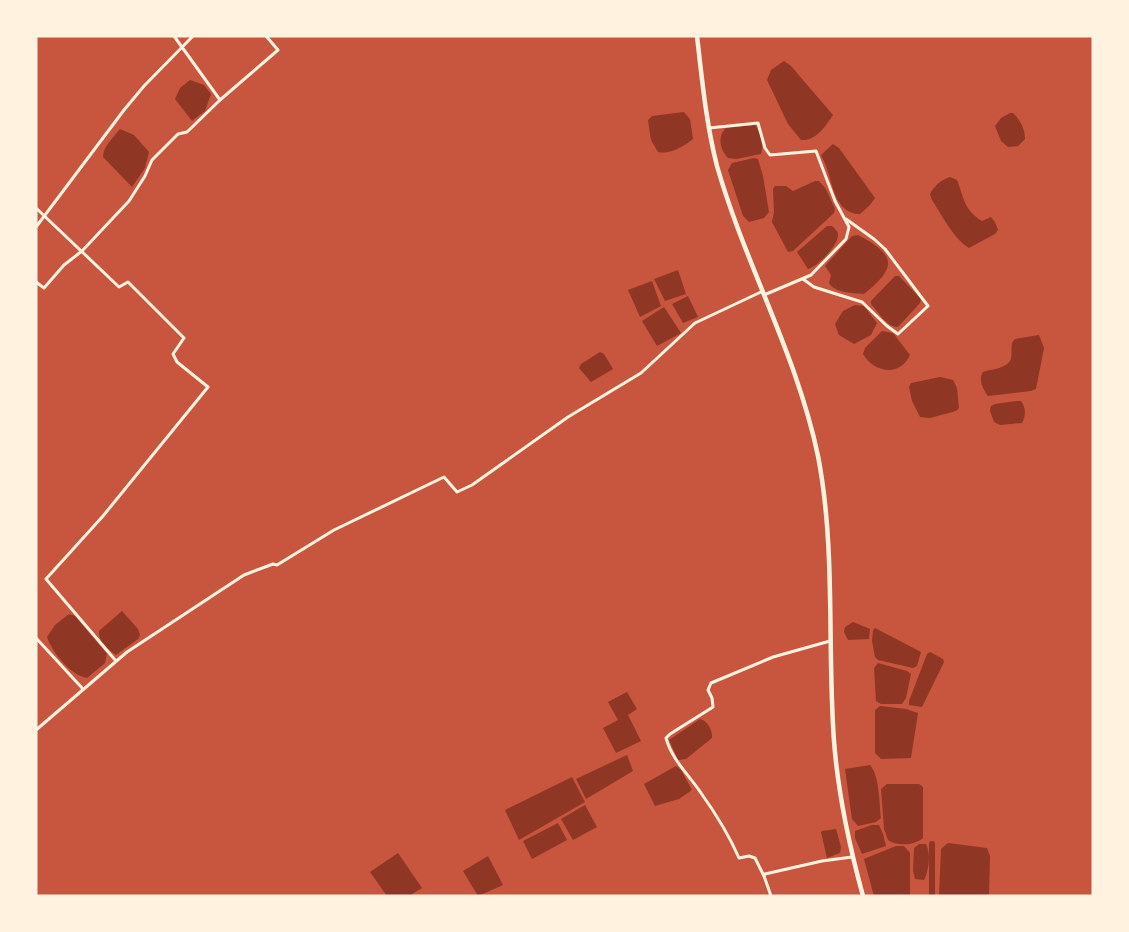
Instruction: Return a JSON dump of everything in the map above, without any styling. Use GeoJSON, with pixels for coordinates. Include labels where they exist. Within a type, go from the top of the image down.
{"type":"FeatureCollection","features":[{"type":"Feature","properties":{"kind":"main road"},"geometry":{"type":"LineString","coordinates":[[697,36],[709,128],[717,165],[801,392],[818,457],[828,557],[836,767],[845,825],[863,896]]}},
{"type":"Feature","properties":{"kind":"street"},"geometry":{"type":"LineString","coordinates":[[174,36],[220,100]]}},
{"type":"Feature","properties":{"kind":"street"},"geometry":{"type":"LineString","coordinates":[[36,227],[124,110],[193,36]]}},
{"type":"Feature","properties":{"kind":"street"},"geometry":{"type":"LineString","coordinates":[[36,282],[44,288],[129,201],[152,160],[178,134],[187,132],[278,50],[266,36]]}},
{"type":"Feature","properties":{"kind":"street"},"geometry":{"type":"LineString","coordinates":[[36,730],[127,652],[244,575],[273,564],[278,565],[334,530],[444,477],[457,492],[472,485],[568,417],[641,374],[695,323],[803,279],[820,267],[846,239],[849,227],[835,201],[816,151],[770,155],[765,148],[758,123],[709,128]]}},
{"type":"Feature","properties":{"kind":"street"},"geometry":{"type":"LineString","coordinates":[[36,208],[119,287],[128,282],[184,338],[172,354],[177,362],[208,387],[103,516],[46,579],[116,661]]}},
{"type":"Feature","properties":{"kind":"street"},"geometry":{"type":"LineString","coordinates":[[803,279],[814,287],[862,302],[898,334],[928,306],[885,249],[845,218]]}},
{"type":"Feature","properties":{"kind":"street"},"geometry":{"type":"LineString","coordinates":[[36,638],[84,689]]}},
{"type":"Feature","properties":{"kind":"street"},"geometry":{"type":"LineString","coordinates":[[771,896],[755,858],[749,856],[739,858],[731,839],[671,752],[666,738],[713,707],[708,690],[711,683],[773,657],[830,641]]}},
{"type":"Feature","properties":{"kind":"street"},"geometry":{"type":"LineString","coordinates":[[764,876],[822,861],[852,857]]}},
{"type":"Feature","properties":{"kind":"shaded area"},"geometry":{"type":"Polygon","coordinates":[[[784,61],[791,66],[833,115],[820,132],[806,140],[801,140],[788,124],[767,80],[771,70],[784,61]]]}},
{"type":"Feature","properties":{"kind":"shaded area"},"geometry":{"type":"Polygon","coordinates":[[[190,80],[204,85],[211,94],[205,111],[192,121],[175,99],[180,88],[190,80]]]}},
{"type":"Feature","properties":{"kind":"shaded area"},"geometry":{"type":"Polygon","coordinates":[[[684,112],[690,119],[693,139],[672,151],[658,152],[651,140],[648,120],[652,116],[684,112]]]}},
{"type":"Feature","properties":{"kind":"shaded area"},"geometry":{"type":"Polygon","coordinates":[[[1013,113],[1020,122],[1025,139],[1018,146],[1008,147],[1001,141],[995,126],[1001,118],[1013,113]]]}},
{"type":"Feature","properties":{"kind":"shaded area"},"geometry":{"type":"Polygon","coordinates":[[[755,125],[761,139],[761,154],[736,159],[728,158],[721,143],[723,131],[726,128],[755,125]]]}},
{"type":"Feature","properties":{"kind":"shaded area"},"geometry":{"type":"Polygon","coordinates":[[[120,129],[134,135],[149,152],[145,168],[132,187],[103,157],[107,145],[120,129]]]}},
{"type":"Feature","properties":{"kind":"shaded area"},"geometry":{"type":"Polygon","coordinates":[[[833,144],[839,148],[875,198],[860,214],[846,209],[834,191],[821,155],[833,144]]]}},
{"type":"Feature","properties":{"kind":"shaded area"},"geometry":{"type":"Polygon","coordinates":[[[758,159],[763,176],[769,212],[764,218],[749,222],[743,216],[728,170],[732,163],[758,159]]]}},
{"type":"Feature","properties":{"kind":"shaded area"},"geometry":{"type":"Polygon","coordinates":[[[950,177],[957,180],[965,203],[971,212],[982,221],[991,217],[998,230],[995,234],[969,248],[953,232],[930,194],[938,183],[950,177]]]}},
{"type":"Feature","properties":{"kind":"shaded area"},"geometry":{"type":"Polygon","coordinates":[[[819,181],[826,189],[835,209],[834,213],[793,251],[788,252],[772,222],[773,189],[775,186],[786,186],[793,191],[819,181]]]}},
{"type":"Feature","properties":{"kind":"shaded area"},"geometry":{"type":"Polygon","coordinates":[[[827,226],[832,226],[838,234],[835,245],[808,269],[797,252],[827,226]]]}},
{"type":"Feature","properties":{"kind":"shaded area"},"geometry":{"type":"Polygon","coordinates":[[[858,235],[880,249],[886,255],[888,262],[883,276],[864,294],[835,289],[829,283],[831,275],[825,266],[852,236],[858,235]]]}},
{"type":"Feature","properties":{"kind":"shaded area"},"geometry":{"type":"Polygon","coordinates":[[[678,270],[686,294],[665,301],[654,279],[678,270]]]}},
{"type":"Feature","properties":{"kind":"shaded area"},"geometry":{"type":"Polygon","coordinates":[[[895,276],[899,276],[921,299],[898,327],[887,322],[871,304],[871,301],[895,276]]]}},
{"type":"Feature","properties":{"kind":"shaded area"},"geometry":{"type":"Polygon","coordinates":[[[652,281],[661,306],[640,317],[628,290],[652,281]]]}},
{"type":"Feature","properties":{"kind":"shaded area"},"geometry":{"type":"Polygon","coordinates":[[[688,296],[698,317],[683,323],[672,304],[688,296]]]}},
{"type":"Feature","properties":{"kind":"shaded area"},"geometry":{"type":"Polygon","coordinates":[[[855,305],[864,306],[877,323],[871,335],[854,344],[839,335],[835,324],[843,311],[855,305]]]}},
{"type":"Feature","properties":{"kind":"shaded area"},"geometry":{"type":"Polygon","coordinates":[[[664,307],[681,333],[657,346],[642,321],[664,307]]]}},
{"type":"Feature","properties":{"kind":"shaded area"},"geometry":{"type":"Polygon","coordinates":[[[882,331],[893,333],[910,355],[900,367],[887,370],[880,368],[863,354],[865,348],[882,331]]]}},
{"type":"Feature","properties":{"kind":"shaded area"},"geometry":{"type":"Polygon","coordinates":[[[1039,335],[1044,348],[1036,389],[988,396],[981,381],[983,372],[1002,367],[1009,362],[1012,343],[1015,339],[1039,335]]]}},
{"type":"Feature","properties":{"kind":"shaded area"},"geometry":{"type":"Polygon","coordinates":[[[600,352],[604,354],[613,369],[591,382],[579,368],[581,364],[600,352]]]}},
{"type":"Feature","properties":{"kind":"shaded area"},"geometry":{"type":"Polygon","coordinates":[[[940,377],[953,380],[957,388],[959,408],[956,411],[930,418],[920,417],[912,401],[909,387],[911,383],[940,377]]]}},
{"type":"Feature","properties":{"kind":"shaded area"},"geometry":{"type":"Polygon","coordinates":[[[1021,401],[1025,409],[1022,423],[1000,425],[994,422],[990,411],[991,406],[1021,401]]]}},
{"type":"Feature","properties":{"kind":"shaded area"},"geometry":{"type":"Polygon","coordinates":[[[122,611],[138,629],[140,635],[116,655],[102,641],[99,631],[122,611]]]}},
{"type":"Feature","properties":{"kind":"shaded area"},"geometry":{"type":"Polygon","coordinates":[[[69,614],[75,616],[107,654],[105,663],[87,678],[74,672],[62,662],[47,637],[55,625],[69,614]]]}},
{"type":"Feature","properties":{"kind":"shaded area"},"geometry":{"type":"Polygon","coordinates":[[[853,622],[870,629],[869,639],[848,640],[844,632],[845,627],[853,622]]]}},
{"type":"Feature","properties":{"kind":"shaded area"},"geometry":{"type":"Polygon","coordinates":[[[875,628],[921,652],[917,666],[913,668],[878,660],[875,657],[872,641],[875,628]]]}},
{"type":"Feature","properties":{"kind":"shaded area"},"geometry":{"type":"Polygon","coordinates":[[[930,652],[943,659],[944,662],[922,707],[909,705],[927,654],[930,652]]]}},
{"type":"Feature","properties":{"kind":"shaded area"},"geometry":{"type":"Polygon","coordinates":[[[878,663],[911,674],[906,698],[902,704],[881,704],[876,701],[874,668],[878,663]]]}},
{"type":"Feature","properties":{"kind":"shaded area"},"geometry":{"type":"Polygon","coordinates":[[[627,692],[637,709],[628,715],[641,741],[616,753],[603,728],[618,720],[608,702],[627,692]]]}},
{"type":"Feature","properties":{"kind":"shaded area"},"geometry":{"type":"Polygon","coordinates":[[[880,706],[918,713],[911,758],[881,759],[875,753],[875,710],[880,706]]]}},
{"type":"Feature","properties":{"kind":"shaded area"},"geometry":{"type":"Polygon","coordinates":[[[700,719],[709,726],[712,738],[686,759],[678,760],[669,740],[700,719]]]}},
{"type":"Feature","properties":{"kind":"shaded area"},"geometry":{"type":"Polygon","coordinates":[[[627,755],[633,771],[586,799],[576,779],[627,755]]]}},
{"type":"Feature","properties":{"kind":"shaded area"},"geometry":{"type":"Polygon","coordinates":[[[870,765],[877,783],[881,818],[876,822],[858,826],[852,819],[845,769],[870,765]]]}},
{"type":"Feature","properties":{"kind":"shaded area"},"geometry":{"type":"Polygon","coordinates":[[[676,766],[681,770],[692,790],[679,799],[655,806],[644,784],[676,766]]]}},
{"type":"Feature","properties":{"kind":"shaded area"},"geometry":{"type":"Polygon","coordinates":[[[572,777],[585,802],[519,840],[505,810],[572,777]]]}},
{"type":"Feature","properties":{"kind":"shaded area"},"geometry":{"type":"Polygon","coordinates":[[[887,784],[919,784],[923,787],[923,838],[920,840],[911,844],[901,844],[888,840],[884,829],[881,789],[887,784]]]}},
{"type":"Feature","properties":{"kind":"shaded area"},"geometry":{"type":"Polygon","coordinates":[[[585,805],[597,827],[573,840],[561,819],[585,805]]]}},
{"type":"Feature","properties":{"kind":"shaded area"},"geometry":{"type":"Polygon","coordinates":[[[558,823],[567,840],[532,859],[523,841],[558,823]]]}},
{"type":"Feature","properties":{"kind":"shaded area"},"geometry":{"type":"Polygon","coordinates":[[[879,825],[886,846],[862,854],[855,838],[855,831],[879,825]]]}},
{"type":"Feature","properties":{"kind":"shaded area"},"geometry":{"type":"Polygon","coordinates":[[[836,829],[841,847],[840,853],[827,858],[821,832],[836,829]]]}},
{"type":"Feature","properties":{"kind":"shaded area"},"geometry":{"type":"Polygon","coordinates":[[[948,843],[987,848],[990,856],[989,896],[939,896],[941,849],[948,843]]]}},
{"type":"Feature","properties":{"kind":"shaded area"},"geometry":{"type":"Polygon","coordinates":[[[919,844],[926,844],[929,857],[924,880],[915,879],[913,871],[914,848],[919,844]]]}},
{"type":"Feature","properties":{"kind":"shaded area"},"geometry":{"type":"Polygon","coordinates":[[[896,846],[904,846],[910,853],[910,895],[874,896],[864,859],[896,846]]]}},
{"type":"Feature","properties":{"kind":"shaded area"},"geometry":{"type":"Polygon","coordinates":[[[398,853],[422,888],[409,896],[387,896],[370,872],[398,853]]]}},
{"type":"Feature","properties":{"kind":"shaded area"},"geometry":{"type":"Polygon","coordinates":[[[488,856],[503,885],[478,896],[463,871],[488,856]]]}},
{"type":"Feature","properties":{"kind":"waterway"},"geometry":{"type":"LineString","coordinates":[[932,844],[932,896]]}}]}
